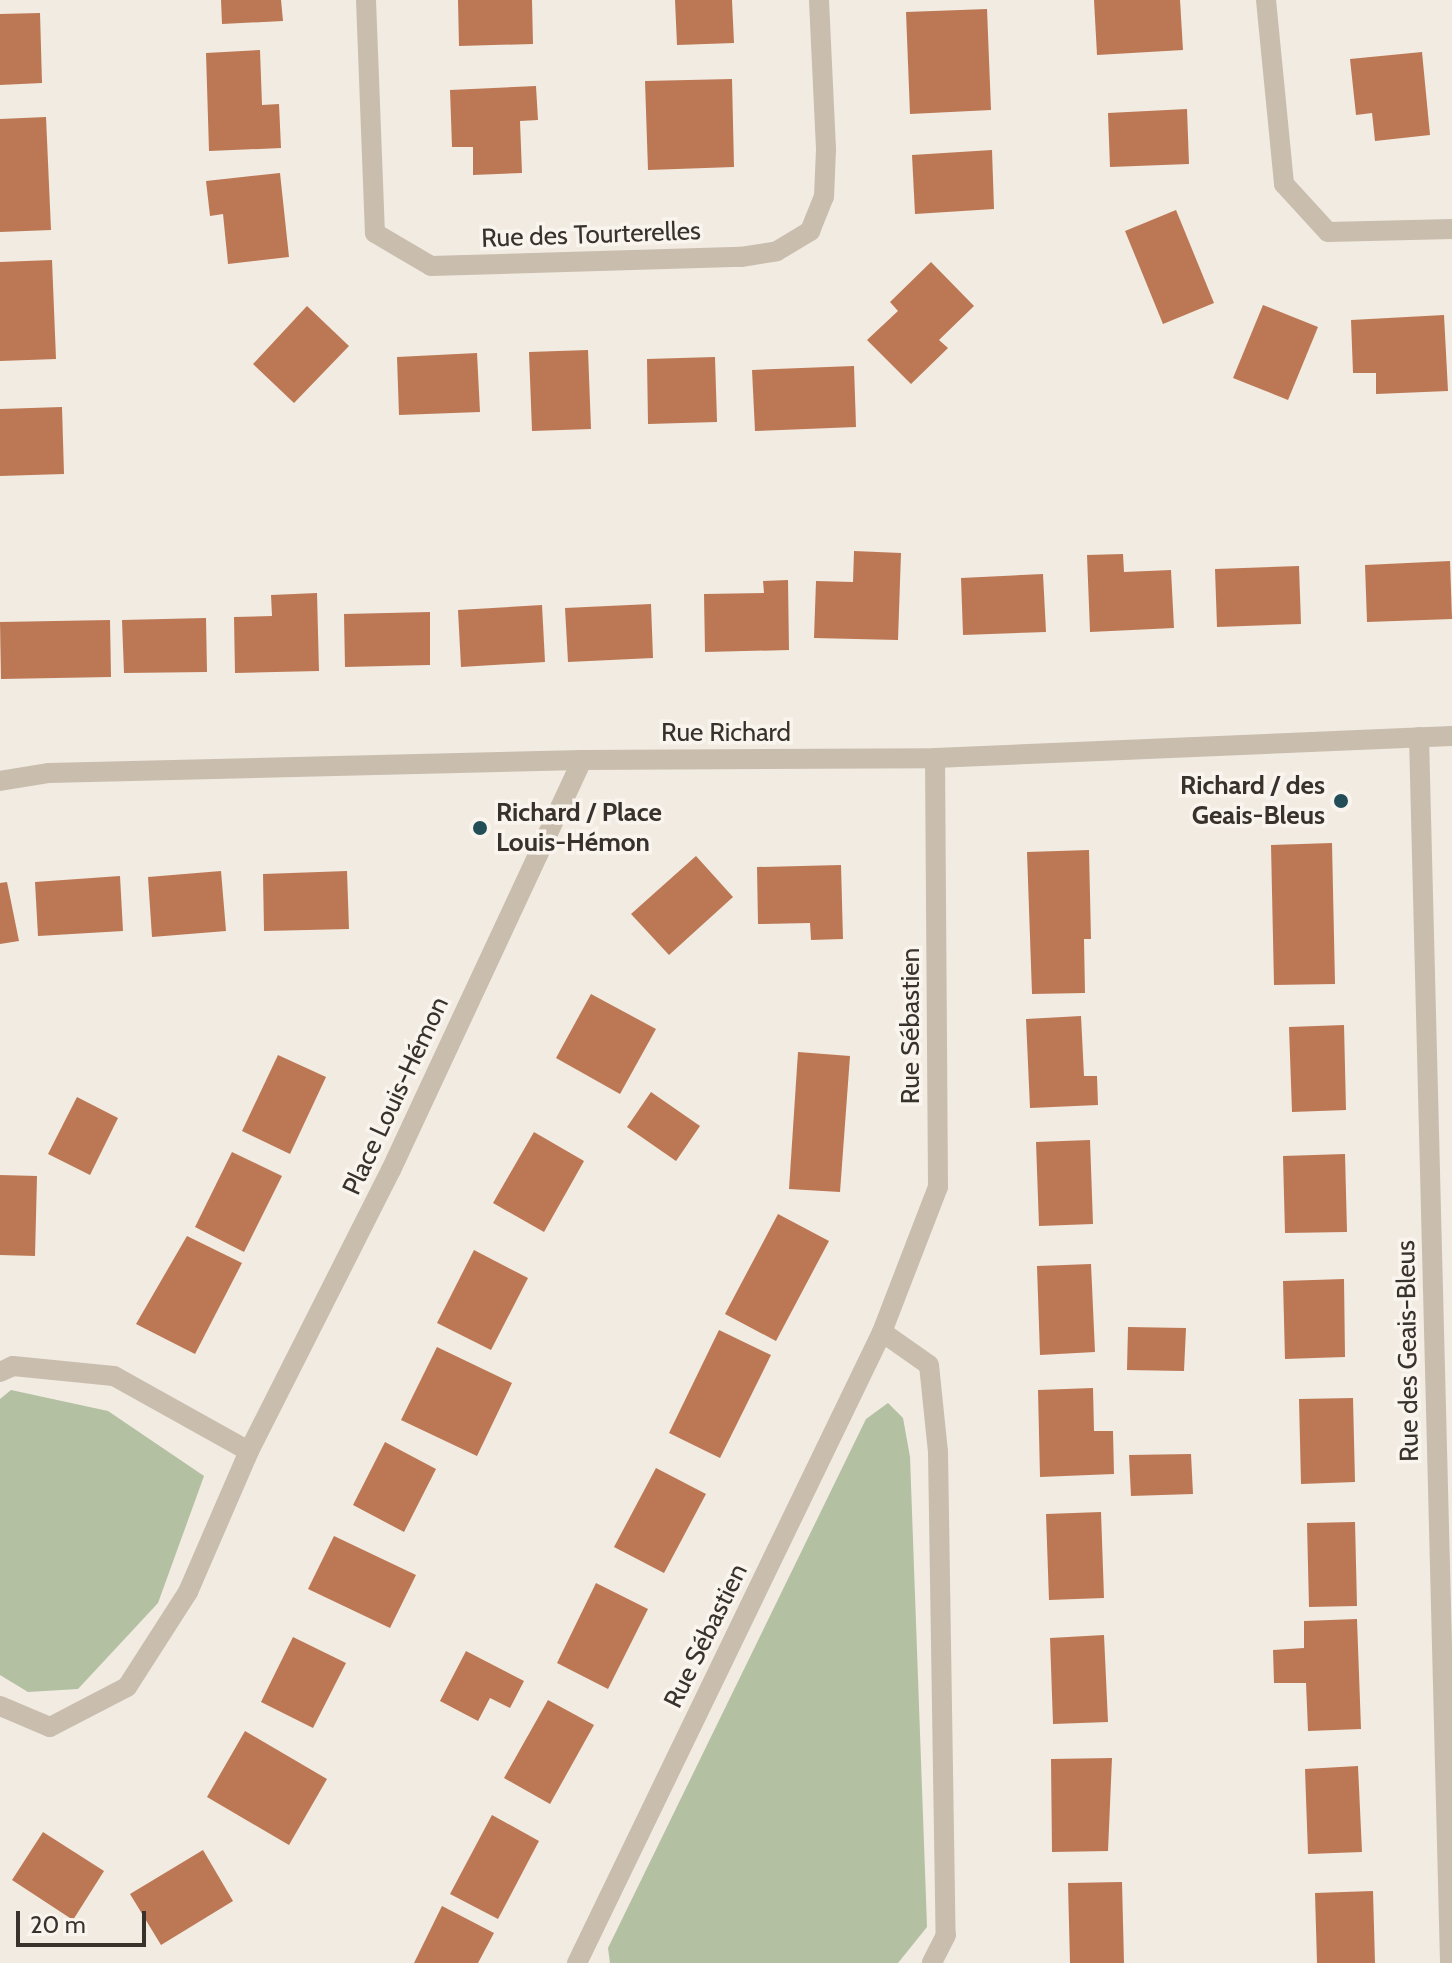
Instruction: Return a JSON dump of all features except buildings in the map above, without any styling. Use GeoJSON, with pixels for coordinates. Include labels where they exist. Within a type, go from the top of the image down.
{"type":"FeatureCollection","features":[{"type":"Feature","properties":{"kind":"street","name":"Rue des Tourterelles"},"geometry":{"type":"LineString","coordinates":[[366,0],[375,233],[431,266],[741,257],[777,251],[810,231],[824,197],[826,149],[819,0]]}},
{"type":"Feature","properties":{"kind":"street"},"geometry":{"type":"LineString","coordinates":[[1266,0],[1284,184],[1328,232],[1452,229]]}},
{"type":"Feature","properties":{"kind":"street","name":"Rue Richard"},"geometry":{"type":"LineString","coordinates":[[0,781],[49,773],[582,760],[935,758],[1452,736]]}},
{"type":"Feature","properties":{"kind":"street","name":"Rue des Geais-Bleus"},"geometry":{"type":"LineString","coordinates":[[1419,737],[1450,1963]]}},
{"type":"Feature","properties":{"kind":"street","name":"Rue Sébastien"},"geometry":{"type":"LineString","coordinates":[[577,1963],[882,1332],[938,1187],[935,758]]}},
{"type":"Feature","properties":{"kind":"street","name":"Place Louis-Hémon"},"geometry":{"type":"LineString","coordinates":[[0,1706],[50,1727],[127,1687],[188,1592],[249,1451],[391,1170],[582,760]]}},
{"type":"Feature","properties":{"kind":"street"},"geometry":{"type":"LineString","coordinates":[[882,1332],[929,1365],[938,1452],[946,1935],[932,1963]]}},
{"type":"Feature","properties":{"kind":"street"},"geometry":{"type":"LineString","coordinates":[[0,1372],[13,1366],[114,1376],[249,1451]]}},
{"type":"Feature","properties":{"kind":"green space"},"geometry":{"type":"Polygon","coordinates":[[[11,1390],[108,1411],[204,1476],[158,1603],[78,1689],[28,1692],[0,1675],[0,1399],[11,1390]]]}},
{"type":"Feature","properties":{"kind":"green space"},"geometry":{"type":"Polygon","coordinates":[[[888,1403],[903,1418],[910,1457],[927,1927],[898,1963],[610,1963],[608,1948],[866,1419],[888,1403]]]}},
{"type":"Feature","properties":{"kind":"place","name":"Richard / des Geais-Bleus"},"geometry":{"type":"Point","coordinates":[1341,801]}},
{"type":"Feature","properties":{"kind":"place","name":"Richard / Place Louis-Hémon"},"geometry":{"type":"Point","coordinates":[480,828]}}]}
